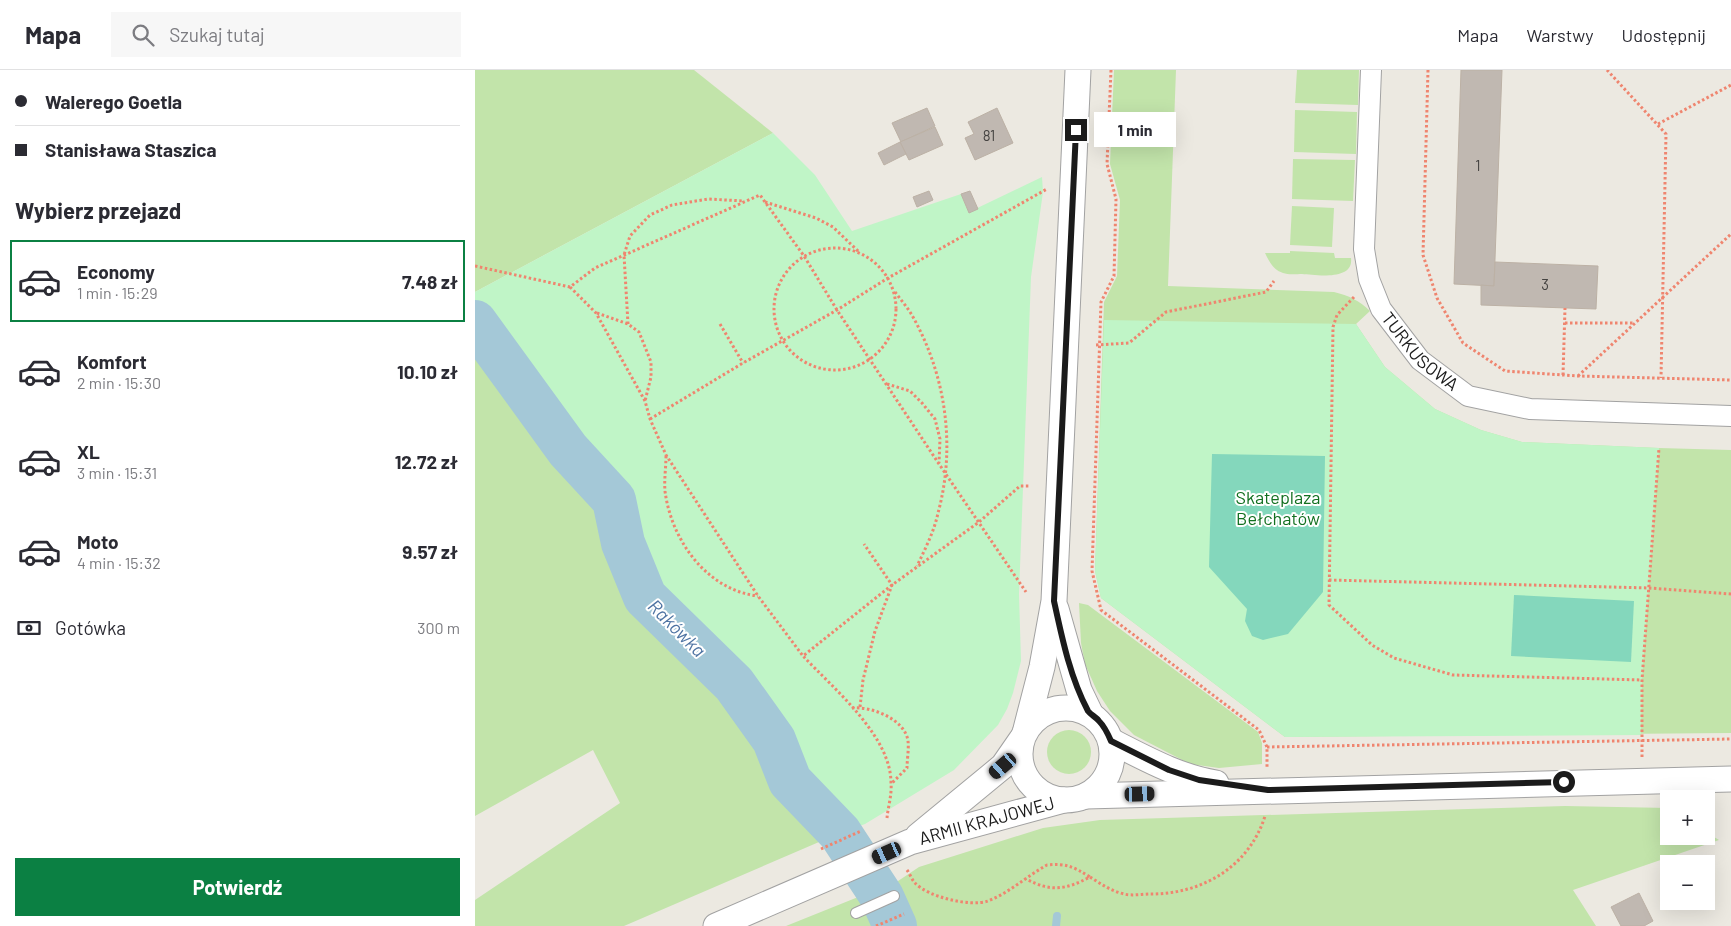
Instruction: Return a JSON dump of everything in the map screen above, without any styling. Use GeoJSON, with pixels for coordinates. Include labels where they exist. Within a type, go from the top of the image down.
{"type":"FeatureCollection","features":[{"type":"Feature","properties":{"kind":"street"},"geometry":{"type":"LineString","coordinates":[[1078,70],[1054,601],[1042,667],[1019,752],[1025,776],[1032,785],[1041,793],[1052,798],[1267,801],[1731,779]]}},
{"type":"Feature","properties":{"kind":"street","name":"TURKUSOWA"},"geometry":{"type":"LineString","coordinates":[[1371,70],[1364,249],[1369,279],[1381,309],[1421,360],[1468,396],[1530,409],[1731,416]]}},
{"type":"Feature","properties":{"kind":"street"},"geometry":{"type":"LineString","coordinates":[[1054,601],[1069,659],[1089,713]]}},
{"type":"Feature","properties":{"kind":"street"},"geometry":{"type":"LineString","coordinates":[[1024,734],[1036,718],[1048,711],[1062,707],[1076,708],[1089,713],[1103,725],[1111,741],[1112,755],[1110,768],[1104,780],[1094,790],[1075,798]]}},
{"type":"Feature","properties":{"kind":"street","name":"ARMII KRAJOWEJ"},"geometry":{"type":"LineString","coordinates":[[907,853],[1003,766],[1024,734]]}},
{"type":"Feature","properties":{"kind":"street"},"geometry":{"type":"LineString","coordinates":[[1111,741],[1169,770],[1267,801]]}},
{"type":"Feature","properties":{"kind":"street","name":"ARMII KRAJOWEJ"},"geometry":{"type":"LineString","coordinates":[[716,926],[875,858],[907,853],[1075,798]]}},
{"type":"Feature","properties":{"kind":"lane"},"geometry":{"type":"LineString","coordinates":[[856,913],[894,896]]}},
{"type":"Feature","properties":{"kind":"path"},"geometry":{"type":"LineString","coordinates":[[1111,70],[1107,164],[1116,198],[1114,276],[1101,302],[1098,345],[1092,571],[1101,610],[1259,730],[1267,747],[1267,766]]}},
{"type":"Feature","properties":{"kind":"path"},"geometry":{"type":"LineString","coordinates":[[1428,70],[1423,255],[1437,298],[1463,343],[1505,371],[1578,376],[1731,380]]}},
{"type":"Feature","properties":{"kind":"path"},"geometry":{"type":"LineString","coordinates":[[1607,70],[1667,134],[1661,378]]}},
{"type":"Feature","properties":{"kind":"path"},"geometry":{"type":"LineString","coordinates":[[1658,124],[1731,85]]}},
{"type":"Feature","properties":{"kind":"path"},"geometry":{"type":"LineString","coordinates":[[650,420],[743,362],[1050,187]]}},
{"type":"Feature","properties":{"kind":"path"},"geometry":{"type":"LineString","coordinates":[[570,287],[595,268],[760,195],[804,256],[837,310],[1026,592]]}},
{"type":"Feature","properties":{"kind":"path"},"geometry":{"type":"LineString","coordinates":[[628,324],[624,255],[630,236],[650,215],[672,205],[708,198],[746,201]]}},
{"type":"Feature","properties":{"kind":"path"},"geometry":{"type":"LineString","coordinates":[[764,201],[816,218],[833,227],[860,253],[876,263],[888,278],[894,292],[897,306],[895,322],[891,336],[882,349],[871,359],[853,368],[833,370],[813,366],[796,356],[783,340],[775,323],[774,304],[779,285],[789,269],[804,256],[822,250],[841,248],[860,253]]}},
{"type":"Feature","properties":{"kind":"path"},"geometry":{"type":"LineString","coordinates":[[1578,376],[1731,234]]}},
{"type":"Feature","properties":{"kind":"path"},"geometry":{"type":"LineString","coordinates":[[475,266],[570,287],[597,313],[645,401],[650,420],[666,455],[758,596],[803,656],[871,729],[886,754],[891,783],[887,818]]}},
{"type":"Feature","properties":{"kind":"path"},"geometry":{"type":"LineString","coordinates":[[1098,345],[1129,342],[1166,312],[1266,292],[1274,281]]}},
{"type":"Feature","properties":{"kind":"path"},"geometry":{"type":"LineString","coordinates":[[1354,290],[1354,297],[1337,315],[1333,327],[1329,605],[1373,645],[1394,658],[1453,674],[1642,680]]}},
{"type":"Feature","properties":{"kind":"path"},"geometry":{"type":"LineString","coordinates":[[894,292],[912,315],[929,348],[942,394],[946,418],[945,472],[938,514],[917,568]]}},
{"type":"Feature","properties":{"kind":"path"},"geometry":{"type":"LineString","coordinates":[[1563,375],[1565,308]]}},
{"type":"Feature","properties":{"kind":"path"},"geometry":{"type":"LineString","coordinates":[[597,313],[628,324],[639,332],[651,362],[651,377],[645,401]]}},
{"type":"Feature","properties":{"kind":"path"},"geometry":{"type":"LineString","coordinates":[[1565,323],[1634,323]]}},
{"type":"Feature","properties":{"kind":"path"},"geometry":{"type":"LineString","coordinates":[[721,324],[743,362]]}},
{"type":"Feature","properties":{"kind":"path"},"geometry":{"type":"LineString","coordinates":[[886,384],[910,391],[935,420],[940,439],[939,464]]}},
{"type":"Feature","properties":{"kind":"path"},"geometry":{"type":"LineString","coordinates":[[1641,760],[1642,680],[1659,448]]}},
{"type":"Feature","properties":{"kind":"path"},"geometry":{"type":"LineString","coordinates":[[666,455],[665,490],[677,533],[684,547],[696,562],[729,588],[758,596]]}},
{"type":"Feature","properties":{"kind":"path"},"geometry":{"type":"LineString","coordinates":[[803,656],[892,585],[979,522],[1020,486],[1029,486]]}},
{"type":"Feature","properties":{"kind":"path"},"geometry":{"type":"LineString","coordinates":[[864,544],[892,585]]}},
{"type":"Feature","properties":{"kind":"path"},"geometry":{"type":"LineString","coordinates":[[1329,580],[1649,588],[1731,594]]}},
{"type":"Feature","properties":{"kind":"path"},"geometry":{"type":"LineString","coordinates":[[860,707],[863,680],[875,631],[892,585]]}},
{"type":"Feature","properties":{"kind":"path"},"geometry":{"type":"LineString","coordinates":[[851,708],[860,707],[881,712],[900,725],[908,740],[907,768],[891,783]]}},
{"type":"Feature","properties":{"kind":"path"},"geometry":{"type":"LineString","coordinates":[[1267,747],[1731,739]]}},
{"type":"Feature","properties":{"kind":"path"},"geometry":{"type":"LineString","coordinates":[[907,853],[915,883],[939,898],[959,902],[987,901],[1047,865],[1058,864],[1072,866],[1106,887],[1125,894],[1154,894],[1192,889],[1213,880],[1240,860],[1252,844],[1261,827],[1267,801]]}},
{"type":"Feature","properties":{"kind":"path"},"geometry":{"type":"LineString","coordinates":[[821,849],[861,831]]}},
{"type":"Feature","properties":{"kind":"path"},"geometry":{"type":"LineString","coordinates":[[1025,879],[1038,885],[1053,888],[1074,885],[1090,877]]}},
{"type":"Feature","properties":{"kind":"path"},"geometry":{"type":"LineString","coordinates":[[876,926],[903,914]]}},
{"type":"Feature","properties":{"kind":"green space"},"geometry":{"type":"Polygon","coordinates":[[[475,70],[694,70],[773,133],[475,292],[475,70]]]}},
{"type":"Feature","properties":{"kind":"green space","name":"Skateplaza Bełchatów"},"geometry":{"type":"Polygon","coordinates":[[[1114,70],[1176,70],[1168,286],[1334,292],[1349,297],[1358,301],[1370,311],[1356,324],[1385,367],[1435,409],[1481,430],[1522,442],[1731,450],[1731,733],[1285,737],[1101,598],[1095,571],[1104,302],[1117,276],[1120,200],[1110,164],[1114,70]]]}},
{"type":"Feature","properties":{"kind":"green space"},"geometry":{"type":"Polygon","coordinates":[[[1297,70],[1359,70],[1358,105],[1295,103],[1297,70]]]}},
{"type":"Feature","properties":{"kind":"green space"},"geometry":{"type":"Polygon","coordinates":[[[1295,110],[1357,112],[1356,154],[1294,152],[1295,110]]]}},
{"type":"Feature","properties":{"kind":"green space"},"geometry":{"type":"Polygon","coordinates":[[[773,133],[815,175],[852,231],[961,194],[969,212],[1042,177],[1043,192],[1031,277],[1019,594],[1021,661],[1013,693],[998,725],[954,770],[865,824],[840,833],[790,781],[774,740],[734,684],[645,597],[623,543],[614,500],[568,450],[475,322],[475,292],[773,133]]]}},
{"type":"Feature","properties":{"kind":"green space"},"geometry":{"type":"Polygon","coordinates":[[[1293,159],[1355,160],[1353,201],[1292,199],[1293,159]]]}},
{"type":"Feature","properties":{"kind":"green space"},"geometry":{"type":"Polygon","coordinates":[[[1292,206],[1334,208],[1332,247],[1290,245],[1292,206]]]}},
{"type":"Feature","properties":{"kind":"green space"},"geometry":{"type":"Polygon","coordinates":[[[1290,251],[1334,253],[1335,258],[1351,258],[1350,265],[1347,270],[1333,275],[1287,274],[1280,272],[1274,267],[1265,253],[1290,253],[1290,251]]]}},
{"type":"Feature","properties":{"kind":"green space","name":"Skateplaza Bełchatów"},"geometry":{"type":"Polygon","coordinates":[[[1104,320],[1356,324],[1385,367],[1435,409],[1481,430],[1522,442],[1659,448],[1642,680],[1641,735],[1285,737],[1101,598],[1095,571],[1104,320]]]}},
{"type":"Feature","properties":{"kind":"green space"},"geometry":{"type":"Polygon","coordinates":[[[475,322],[568,450],[614,500],[623,543],[645,597],[734,684],[774,740],[790,781],[840,833],[624,926],[475,926],[475,900],[620,803],[593,750],[475,816],[475,322]]]}},
{"type":"Feature","properties":{"kind":"green space"},"geometry":{"type":"Polygon","coordinates":[[[1212,454],[1325,456],[1323,592],[1288,634],[1263,640],[1252,636],[1245,621],[1247,609],[1209,567],[1212,454]]]}},
{"type":"Feature","properties":{"kind":"green space"},"geometry":{"type":"Polygon","coordinates":[[[1514,595],[1634,601],[1631,662],[1511,656],[1514,595]]]}},
{"type":"Feature","properties":{"kind":"green space"},"geometry":{"type":"Polygon","coordinates":[[[1079,603],[1088,605],[1258,732],[1262,743],[1262,764],[1219,768],[1190,764],[1134,735],[1110,711],[1097,691],[1085,664],[1081,643],[1079,603]]]}},
{"type":"Feature","properties":{"kind":"green space"},"geometry":{"type":"Polygon","coordinates":[[[1069,730],[1081,734],[1087,740],[1091,752],[1087,764],[1081,770],[1069,774],[1057,770],[1051,764],[1047,752],[1051,740],[1057,734],[1069,730]]]}},
{"type":"Feature","properties":{"kind":"green space"},"geometry":{"type":"Polygon","coordinates":[[[1565,806],[1660,808],[1660,845],[1704,845],[1675,855],[1660,855],[1660,860],[1573,890],[1596,926],[786,926],[898,881],[919,867],[1043,828],[1100,820],[1565,806]]]}},
{"type":"Feature","properties":{"kind":"building"},"geometry":{"type":"Polygon","coordinates":[[[1461,70],[1502,70],[1494,286],[1454,284],[1461,70]]]}},
{"type":"Feature","properties":{"kind":"building"},"geometry":{"type":"Polygon","coordinates":[[[927,108],[935,126],[901,142],[892,123],[927,108]]]}},
{"type":"Feature","properties":{"kind":"building"},"geometry":{"type":"Polygon","coordinates":[[[997,108],[1013,143],[975,160],[965,138],[974,134],[968,122],[997,108]]]}},
{"type":"Feature","properties":{"kind":"building"},"geometry":{"type":"Polygon","coordinates":[[[935,127],[943,145],[909,160],[900,142],[935,127]]]}},
{"type":"Feature","properties":{"kind":"building"},"geometry":{"type":"Polygon","coordinates":[[[900,142],[906,154],[884,165],[878,153],[900,142]]]}},
{"type":"Feature","properties":{"kind":"building"},"geometry":{"type":"Polygon","coordinates":[[[929,191],[933,200],[917,207],[913,197],[929,191]]]}},
{"type":"Feature","properties":{"kind":"building"},"geometry":{"type":"Polygon","coordinates":[[[970,191],[978,209],[969,213],[961,194],[970,191]]]}},
{"type":"Feature","properties":{"kind":"building"},"geometry":{"type":"Polygon","coordinates":[[[1495,262],[1598,266],[1596,309],[1481,305],[1481,285],[1494,286],[1495,262]]]}},
{"type":"Feature","properties":{"kind":"building"},"geometry":{"type":"Polygon","coordinates":[[[1639,893],[1653,921],[1644,926],[1621,926],[1611,907],[1639,893]]]}},
{"type":"Feature","properties":{"kind":"waterway","name":"Rakówka"},"geometry":{"type":"LineString","coordinates":[[475,322],[568,450],[614,500],[623,543],[645,597],[734,684],[774,740],[790,781],[840,833],[882,897],[895,926]]}},
{"type":"Feature","properties":{"kind":"waterway"},"geometry":{"type":"LineString","coordinates":[[1056,926],[1057,916]]}},
{"type":"Feature","properties":{"kind":"route"},"geometry":{"type":"LineString","coordinates":[[1076,130],[1054,601],[1069,659],[1089,713],[1099,721],[1111,741],[1169,770],[1199,780],[1268,790],[1564,782]]}}]}
